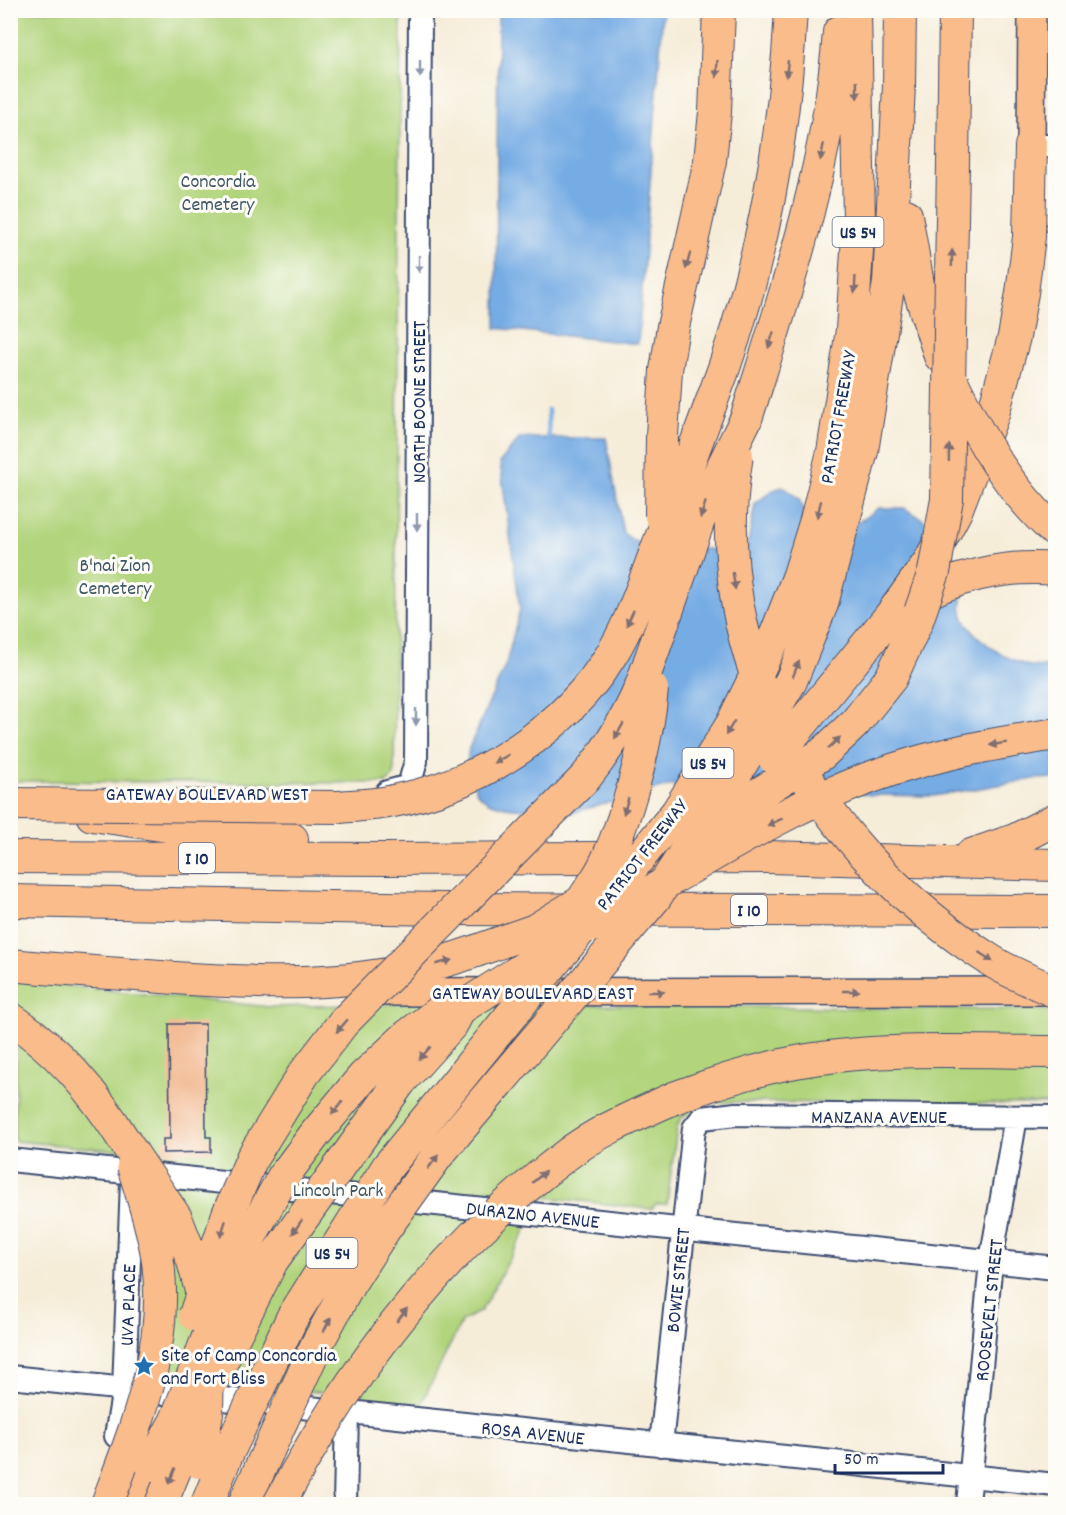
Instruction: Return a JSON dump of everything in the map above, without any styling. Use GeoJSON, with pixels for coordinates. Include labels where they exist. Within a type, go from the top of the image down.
{"type":"FeatureCollection","features":[{"type":"Feature","properties":{"kind":"highway"},"geometry":{"type":"LineString","coordinates":[[500,1028],[602,870],[625,808],[638,762],[651,699],[659,599],[662,436],[666,370],[673,327],[710,161],[715,112],[719,10]]}},
{"type":"Feature","properties":{"kind":"highway"},"geometry":{"type":"LineString","coordinates":[[10,803],[339,807],[393,801],[432,791],[502,759],[530,741],[576,702],[614,651],[633,615],[710,406],[742,311],[767,207],[780,131],[791,10]]}},
{"type":"Feature","properties":{"kind":"highway"},"geometry":{"type":"LineString","coordinates":[[840,10],[837,60],[809,215],[746,419],[733,480],[730,519],[733,573],[740,621],[765,700],[793,757],[837,822],[883,876],[941,926],[992,962],[1056,992]]}},
{"type":"Feature","properties":{"kind":"highway","name":"PATRIOT FREEWAY"},"geometry":{"type":"LineString","coordinates":[[207,1504],[231,1447],[292,1318],[388,1166],[678,812],[732,724],[776,634],[799,575],[816,520],[847,451],[859,219],[855,10]]}},
{"type":"Feature","properties":{"kind":"highway","name":"PATRIOT FREEWAY"},"geometry":{"type":"LineString","coordinates":[[244,1504],[317,1344],[350,1283],[384,1230],[437,1156],[655,898],[726,790],[791,681],[822,604],[847,451],[889,282],[899,86],[900,10]]}},
{"type":"Feature","properties":{"kind":"highway"},"geometry":{"type":"LineString","coordinates":[[10,965],[278,983],[360,980],[442,963],[535,930],[822,754],[855,723],[891,678],[917,621],[934,572],[947,499],[955,10]]}},
{"type":"Feature","properties":{"kind":"highway"},"geometry":{"type":"LineString","coordinates":[[899,86],[908,238],[919,290],[940,356],[969,417],[998,464],[1038,517],[1056,532]]}},
{"type":"Feature","properties":{"kind":"highway"},"geometry":{"type":"LineString","coordinates":[[655,898],[836,685],[891,615],[929,562],[956,511],[993,414],[1014,338],[1043,146]]}},
{"type":"Feature","properties":{"kind":"highway"},"geometry":{"type":"LineString","coordinates":[[152,1465],[192,1326],[228,1214],[252,1158],[303,1075],[344,1023],[586,777],[610,747],[631,711],[641,686],[706,500],[746,419]]}},
{"type":"Feature","properties":{"kind":"highway"},"geometry":{"type":"LineString","coordinates":[[891,615],[909,602],[970,576],[1008,568],[1056,569]]}},
{"type":"Feature","properties":{"kind":"highway"},"geometry":{"type":"LineString","coordinates":[[136,1504],[152,1465],[176,1420],[238,1259],[283,1177],[363,1077],[407,1035],[440,1011],[461,1008],[561,945],[767,825],[847,787],[907,765],[977,747],[1056,734]]}},
{"type":"Feature","properties":{"kind":"highway"},"geometry":{"type":"LineString","coordinates":[[10,803],[216,834],[384,850],[1056,865]]}},
{"type":"Feature","properties":{"kind":"highway"},"geometry":{"type":"LineString","coordinates":[[941,862],[991,850],[1056,819]]}},
{"type":"Feature","properties":{"kind":"highway","name":"I 10"},"geometry":{"type":"LineString","coordinates":[[10,856],[384,850]]}},
{"type":"Feature","properties":{"kind":"highway","name":"I 10"},"geometry":{"type":"LineString","coordinates":[[10,901],[436,909],[1056,911]]}},
{"type":"Feature","properties":{"kind":"highway"},"geometry":{"type":"LineString","coordinates":[[10,919],[196,918],[297,906]]}},
{"type":"Feature","properties":{"kind":"highway"},"geometry":{"type":"LineString","coordinates":[[436,909],[513,923],[1056,929]]}},
{"type":"Feature","properties":{"kind":"highway"},"geometry":{"type":"LineString","coordinates":[[161,1504],[223,1356],[272,1261],[400,1082],[452,1024],[461,1008]]}},
{"type":"Feature","properties":{"kind":"highway"},"geometry":{"type":"LineString","coordinates":[[10,1018],[50,1047],[74,1071],[176,1218],[193,1261],[206,1308],[208,1360],[207,1413],[200,1461],[189,1504]]}},
{"type":"Feature","properties":{"kind":"highway"},"geometry":{"type":"LineString","coordinates":[[279,1504],[322,1426],[366,1362],[421,1290],[466,1240],[566,1154],[624,1121],[714,1082],[816,1058],[874,1054],[1056,1052]]}},
{"type":"Feature","properties":{"kind":"highway"},"geometry":{"type":"LineString","coordinates":[[107,1504],[140,1415],[154,1368],[160,1305],[157,1255],[125,1142]]}},
{"type":"Feature","properties":{"kind":"highway"},"geometry":{"type":"LineString","coordinates":[[260,1504],[275,1465],[284,1416]]}},
{"type":"Feature","properties":{"kind":"highway"},"geometry":{"type":"LineString","coordinates":[[288,1504],[297,1472]]}},
{"type":"Feature","properties":{"kind":"main road"},"geometry":{"type":"LineString","coordinates":[[1032,10],[1043,146]]}},
{"type":"Feature","properties":{"kind":"main road","name":"GATEWAY BOULEVARD EAST"},"geometry":{"type":"LineString","coordinates":[[10,974],[271,991],[1056,992]]}},
{"type":"Feature","properties":{"kind":"street","name":"NORTH BOONE STREET"},"geometry":{"type":"LineString","coordinates":[[402,789],[412,780],[416,761],[420,10]]}},
{"type":"Feature","properties":{"kind":"street","name":"GATEWAY BOULEVARD WEST"},"geometry":{"type":"LineString","coordinates":[[10,793],[373,792],[402,789]]}},
{"type":"Feature","properties":{"kind":"street","name":"MANZANA AVENUE"},"geometry":{"type":"LineString","coordinates":[[702,1118],[735,1114],[1056,1117]]}},
{"type":"Feature","properties":{"kind":"street","name":"ROOSEVELT STREET"},"geometry":{"type":"LineString","coordinates":[[968,1504],[991,1261],[1017,1117]]}},
{"type":"Feature","properties":{"kind":"street","name":"BOWIE STREET"},"geometry":{"type":"LineString","coordinates":[[661,1445],[694,1128],[702,1118]]}},
{"type":"Feature","properties":{"kind":"street","name":"DURAZNO AVENUE"},"geometry":{"type":"LineString","coordinates":[[10,1160],[1056,1268]]}},
{"type":"Feature","properties":{"kind":"street","name":"UVA PLACE"},"geometry":{"type":"LineString","coordinates":[[116,1436],[124,1389],[132,1173]]}},
{"type":"Feature","properties":{"kind":"street","name":"ROSA AVENUE"},"geometry":{"type":"LineString","coordinates":[[10,1377],[1056,1485]]}},
{"type":"Feature","properties":{"kind":"street"},"geometry":{"type":"LineString","coordinates":[[345,1504],[347,1413]]}},
{"type":"Feature","properties":{"kind":"green space","name":"Concordia Cemetery"},"geometry":{"type":"Polygon","coordinates":[[[11,11],[401,11],[394,776],[386,783],[11,781],[11,11]]]}},
{"type":"Feature","properties":{"kind":"green space","name":"Lincoln Park"},"geometry":{"type":"Polygon","coordinates":[[[11,980],[270,1007],[424,1003],[1055,1010],[1055,1104],[706,1102],[682,1117],[677,1127],[667,1204],[656,1204],[651,1209],[544,1197],[481,1311],[462,1321],[421,1404],[148,1373],[153,1313],[155,1154],[14,1141],[18,1004],[11,1000],[11,980]]]}},
{"type":"Feature","properties":{"kind":"water"},"geometry":{"type":"Polygon","coordinates":[[[498,11],[663,11],[638,344],[496,328],[498,11]]]}},
{"type":"Feature","properties":{"kind":"water"},"geometry":{"type":"Polygon","coordinates":[[[520,438],[606,438],[623,533],[633,540],[645,543],[708,549],[747,548],[755,504],[783,486],[799,499],[805,516],[857,523],[879,508],[904,508],[923,519],[960,563],[965,592],[962,604],[963,615],[969,626],[988,645],[1012,659],[1027,665],[1055,667],[1055,778],[1034,779],[933,796],[871,795],[794,781],[668,786],[568,814],[505,807],[488,802],[477,793],[467,763],[469,748],[506,664],[520,609],[500,462],[520,438]]]}},
{"type":"Feature","properties":{"kind":"building"},"geometry":{"type":"Polygon","coordinates":[[[169,1024],[205,1024],[206,1137],[211,1137],[211,1152],[163,1153],[163,1139],[170,1139],[169,1024]]]}},
{"type":"Feature","properties":{"kind":"waterway"},"geometry":{"type":"LineString","coordinates":[[548,410],[549,444]]}},
{"type":"Feature","properties":{"kind":"place","name":"Site of Camp Concordia and Fort Bliss"},"geometry":{"type":"Point","coordinates":[144,1366]}},
{"type":"Feature","properties":{"kind":"park label","name":"B'nai Zion Cemetery"},"geometry":{"type":"Point","coordinates":[115,576]}}]}
